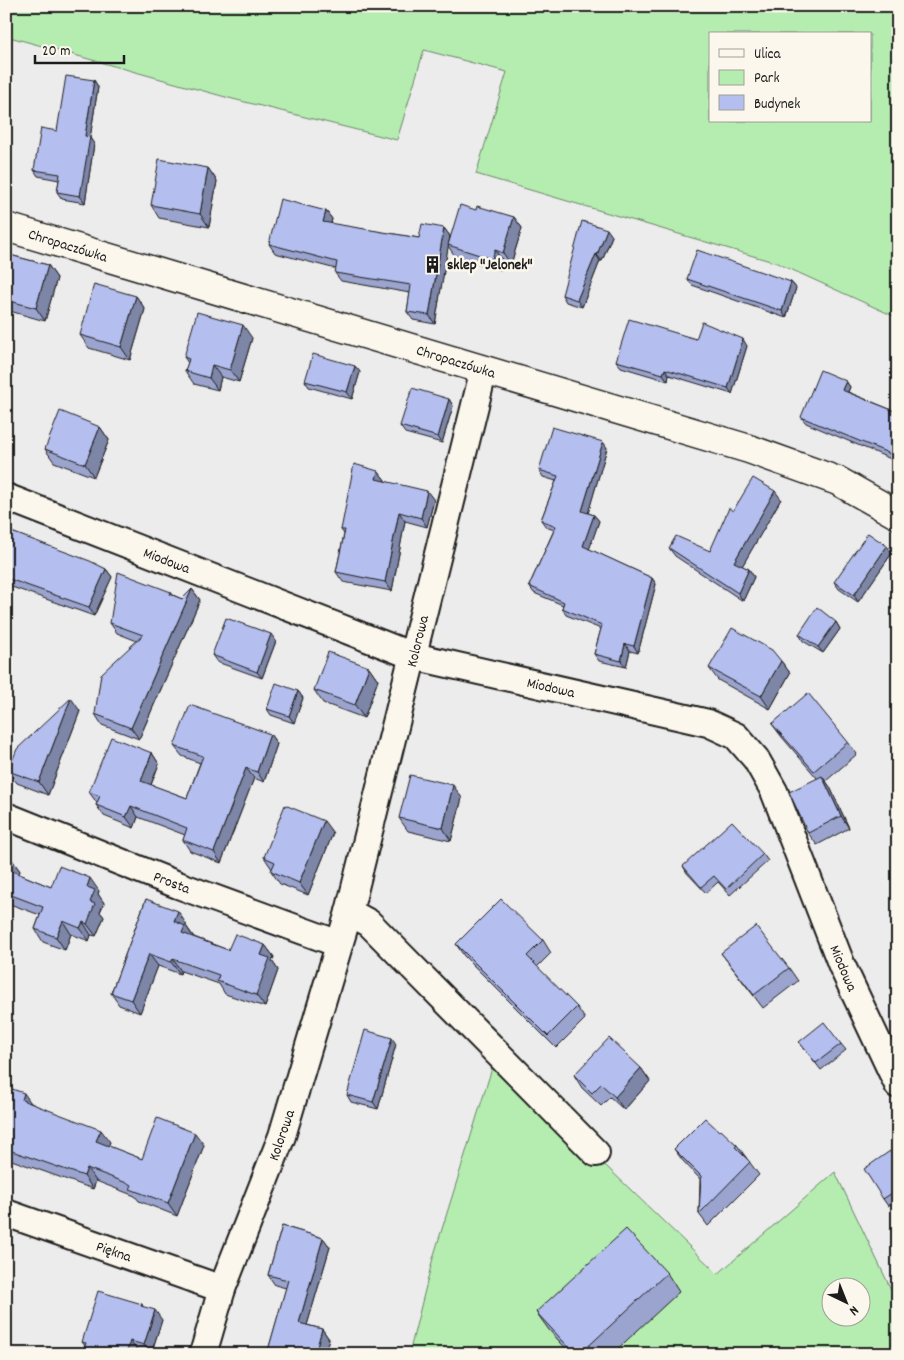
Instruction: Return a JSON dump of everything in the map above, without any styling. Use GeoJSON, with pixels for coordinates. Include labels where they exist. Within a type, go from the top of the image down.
{"type":"FeatureCollection","features":[{"type":"Feature","properties":{"kind":"street","name":"Chropaczówka"},"geometry":{"type":"LineString","coordinates":[[6,227],[767,455],[838,481],[898,515]]}},
{"type":"Feature","properties":{"kind":"street","name":"Kolorowa"},"geometry":{"type":"LineString","coordinates":[[203,1354],[222,1289],[282,1136],[349,912],[484,369]]}},
{"type":"Feature","properties":{"kind":"street","name":"Miodowa"},"geometry":{"type":"LineString","coordinates":[[6,497],[413,656],[708,722],[736,736],[756,759],[774,791],[842,966],[898,1084]]}},
{"type":"Feature","properties":{"kind":"street","name":"Prosta"},"geometry":{"type":"LineString","coordinates":[[6,816],[178,885],[339,944]]}},
{"type":"Feature","properties":{"kind":"street"},"geometry":{"type":"LineString","coordinates":[[349,912],[369,923],[596,1154]]}},
{"type":"Feature","properties":{"kind":"street","name":"Piękna"},"geometry":{"type":"LineString","coordinates":[[6,1213],[222,1289]]}},
{"type":"Feature","properties":{"kind":"green space"},"geometry":{"type":"Polygon","coordinates":[[[6,6],[898,6],[898,318],[777,263],[476,174],[507,72],[424,50],[397,140],[229,98],[6,36],[6,6]]]}},
{"type":"Feature","properties":{"kind":"green space"},"geometry":{"type":"Polygon","coordinates":[[[497,1052],[604,1164],[718,1274],[835,1172],[898,1304],[898,1354],[409,1354],[433,1258],[497,1052]]]}},
{"type":"Feature","properties":{"kind":"building"},"geometry":{"type":"Polygon","coordinates":[[[66,76],[94,80],[85,136],[90,137],[80,196],[57,192],[60,174],[34,170],[41,128],[57,131],[66,76]]]}},
{"type":"Feature","properties":{"kind":"building"},"geometry":{"type":"Polygon","coordinates":[[[159,159],[208,168],[200,214],[151,205],[159,159]]]}},
{"type":"Feature","properties":{"kind":"building"},"geometry":{"type":"Polygon","coordinates":[[[280,199],[326,211],[323,222],[419,238],[422,224],[444,228],[429,315],[407,312],[411,285],[335,273],[337,262],[269,244],[280,199]]]}},
{"type":"Feature","properties":{"kind":"building"},"geometry":{"type":"Polygon","coordinates":[[[460,205],[476,210],[477,206],[514,217],[503,253],[495,250],[492,259],[448,245],[460,205]]]}},
{"type":"Feature","properties":{"kind":"building"},"geometry":{"type":"Polygon","coordinates":[[[582,221],[607,229],[577,300],[562,295],[582,221]]]}},
{"type":"Feature","properties":{"kind":"building"},"geometry":{"type":"Polygon","coordinates":[[[697,250],[791,282],[782,311],[687,279],[697,250]]]}},
{"type":"Feature","properties":{"kind":"building"},"geometry":{"type":"Polygon","coordinates":[[[6,254],[48,265],[36,308],[6,300],[6,254]]]}},
{"type":"Feature","properties":{"kind":"building"},"geometry":{"type":"Polygon","coordinates":[[[94,284],[136,296],[121,347],[80,335],[94,284]]]}},
{"type":"Feature","properties":{"kind":"building"},"geometry":{"type":"Polygon","coordinates":[[[197,312],[243,325],[230,370],[212,365],[209,378],[185,371],[189,359],[184,357],[197,312]]]}},
{"type":"Feature","properties":{"kind":"building"},"geometry":{"type":"Polygon","coordinates":[[[629,319],[696,339],[702,322],[743,339],[728,388],[665,369],[663,374],[616,361],[629,319]]]}},
{"type":"Feature","properties":{"kind":"building"},"geometry":{"type":"Polygon","coordinates":[[[313,354],[355,366],[347,392],[305,381],[313,354]]]}},
{"type":"Feature","properties":{"kind":"building"},"geometry":{"type":"Polygon","coordinates":[[[820,370],[846,381],[842,390],[898,411],[898,457],[801,417],[820,370]]]}},
{"type":"Feature","properties":{"kind":"building"},"geometry":{"type":"Polygon","coordinates":[[[412,388],[449,399],[438,437],[400,426],[412,388]]]}},
{"type":"Feature","properties":{"kind":"building"},"geometry":{"type":"Polygon","coordinates":[[[60,411],[100,427],[85,464],[45,449],[60,411]]]}},
{"type":"Feature","properties":{"kind":"building"},"geometry":{"type":"Polygon","coordinates":[[[552,427],[603,442],[582,511],[594,515],[583,546],[652,578],[634,646],[625,644],[621,661],[594,654],[602,625],[562,608],[564,602],[529,586],[556,526],[541,520],[558,476],[539,470],[552,427]]]}},
{"type":"Feature","properties":{"kind":"building"},"geometry":{"type":"Polygon","coordinates":[[[354,464],[378,471],[376,479],[427,491],[421,518],[399,512],[385,582],[336,572],[345,530],[341,530],[354,464]]]}},
{"type":"Feature","properties":{"kind":"building"},"geometry":{"type":"Polygon","coordinates":[[[753,478],[775,491],[734,562],[749,569],[738,593],[669,548],[676,536],[710,551],[729,508],[733,511],[753,478]]]}},
{"type":"Feature","properties":{"kind":"building"},"geometry":{"type":"Polygon","coordinates":[[[6,530],[90,561],[106,569],[89,607],[6,578],[6,530]]]}},
{"type":"Feature","properties":{"kind":"building"},"geometry":{"type":"Polygon","coordinates":[[[868,533],[887,546],[854,595],[834,582],[868,533]]]}},
{"type":"Feature","properties":{"kind":"building"},"geometry":{"type":"Polygon","coordinates":[[[118,572],[171,592],[170,594],[182,599],[192,589],[131,728],[95,714],[101,674],[143,635],[110,623],[118,572]]]}},
{"type":"Feature","properties":{"kind":"building"},"geometry":{"type":"Polygon","coordinates":[[[817,607],[836,622],[818,647],[799,634],[817,607]]]}},
{"type":"Feature","properties":{"kind":"building"},"geometry":{"type":"Polygon","coordinates":[[[226,618],[271,634],[257,672],[212,655],[226,618]]]}},
{"type":"Feature","properties":{"kind":"building"},"geometry":{"type":"Polygon","coordinates":[[[732,628],[772,650],[781,661],[761,696],[709,668],[732,628]]]}},
{"type":"Feature","properties":{"kind":"building"},"geometry":{"type":"Polygon","coordinates":[[[328,652],[369,667],[355,705],[314,690],[328,652]]]}},
{"type":"Feature","properties":{"kind":"building"},"geometry":{"type":"Polygon","coordinates":[[[276,683],[298,691],[289,716],[267,709],[276,683]]]}},
{"type":"Feature","properties":{"kind":"building"},"geometry":{"type":"Polygon","coordinates":[[[808,693],[848,742],[814,771],[772,724],[808,693]]]}},
{"type":"Feature","properties":{"kind":"building"},"geometry":{"type":"Polygon","coordinates":[[[71,698],[39,782],[8,771],[17,749],[71,698]]]}},
{"type":"Feature","properties":{"kind":"building"},"geometry":{"type":"Polygon","coordinates":[[[190,705],[270,734],[257,772],[246,768],[214,852],[183,840],[187,828],[131,806],[126,817],[96,805],[100,796],[89,792],[111,737],[152,753],[141,781],[187,798],[203,756],[174,746],[190,705]]]}},
{"type":"Feature","properties":{"kind":"building"},"geometry":{"type":"Polygon","coordinates":[[[410,775],[453,785],[443,828],[399,818],[410,775]]]}},
{"type":"Feature","properties":{"kind":"building"},"geometry":{"type":"Polygon","coordinates":[[[822,776],[841,816],[808,833],[789,792],[822,776]]]}},
{"type":"Feature","properties":{"kind":"building"},"geometry":{"type":"Polygon","coordinates":[[[285,805],[324,821],[299,883],[271,871],[275,862],[264,857],[285,805]]]}},
{"type":"Feature","properties":{"kind":"building"},"geometry":{"type":"Polygon","coordinates":[[[732,821],[763,854],[726,889],[714,876],[701,887],[683,866],[732,821]]]}},
{"type":"Feature","properties":{"kind":"building"},"geometry":{"type":"Polygon","coordinates":[[[6,857],[11,858],[7,869],[51,887],[59,866],[90,878],[87,887],[95,890],[90,902],[95,904],[87,924],[83,922],[80,928],[63,921],[56,937],[35,929],[43,907],[6,893],[6,857]]]}},
{"type":"Feature","properties":{"kind":"building"},"geometry":{"type":"Polygon","coordinates":[[[146,899],[178,911],[174,921],[185,926],[182,933],[228,950],[235,934],[265,945],[261,955],[270,958],[256,995],[217,981],[219,975],[173,959],[171,962],[149,954],[131,1000],[111,993],[146,899]]]}},
{"type":"Feature","properties":{"kind":"building"},"geometry":{"type":"Polygon","coordinates":[[[501,899],[543,940],[527,956],[577,1007],[548,1036],[456,944],[501,899]]]}},
{"type":"Feature","properties":{"kind":"building"},"geometry":{"type":"Polygon","coordinates":[[[756,926],[789,968],[754,995],[721,953],[756,926]]]}},
{"type":"Feature","properties":{"kind":"building"},"geometry":{"type":"Polygon","coordinates":[[[824,1022],[841,1044],[816,1063],[799,1042],[824,1022]]]}},
{"type":"Feature","properties":{"kind":"building"},"geometry":{"type":"Polygon","coordinates":[[[365,1030],[392,1038],[373,1102],[347,1095],[365,1030]]]}},
{"type":"Feature","properties":{"kind":"building"},"geometry":{"type":"Polygon","coordinates":[[[609,1038],[641,1068],[615,1097],[601,1084],[592,1093],[574,1075],[609,1038]]]}},
{"type":"Feature","properties":{"kind":"building"},"geometry":{"type":"Polygon","coordinates":[[[6,1087],[24,1093],[22,1100],[101,1130],[96,1141],[142,1159],[157,1118],[195,1133],[168,1203],[130,1189],[132,1185],[87,1168],[84,1176],[6,1149],[6,1087]]]}},
{"type":"Feature","properties":{"kind":"building"},"geometry":{"type":"Polygon","coordinates":[[[705,1118],[737,1145],[735,1147],[750,1162],[699,1214],[701,1176],[674,1149],[705,1118]]]}},
{"type":"Feature","properties":{"kind":"building"},"geometry":{"type":"Polygon","coordinates":[[[890,1151],[898,1163],[898,1189],[883,1199],[864,1169],[890,1151]]]}},
{"type":"Feature","properties":{"kind":"building"},"geometry":{"type":"Polygon","coordinates":[[[282,1226],[323,1238],[299,1323],[322,1329],[315,1354],[267,1354],[288,1280],[268,1275],[282,1226]]]}},
{"type":"Feature","properties":{"kind":"building"},"geometry":{"type":"Polygon","coordinates":[[[626,1229],[667,1273],[580,1354],[575,1354],[536,1312],[626,1229]]]}},
{"type":"Feature","properties":{"kind":"building"},"geometry":{"type":"Polygon","coordinates":[[[98,1291],[142,1304],[141,1306],[155,1310],[144,1345],[130,1341],[126,1354],[82,1354],[86,1343],[82,1342],[98,1291]]]}},
{"type":"Feature","properties":{"kind":"place","name":"sklep \"Jelonek\""},"geometry":{"type":"Point","coordinates":[433,264]}}]}
